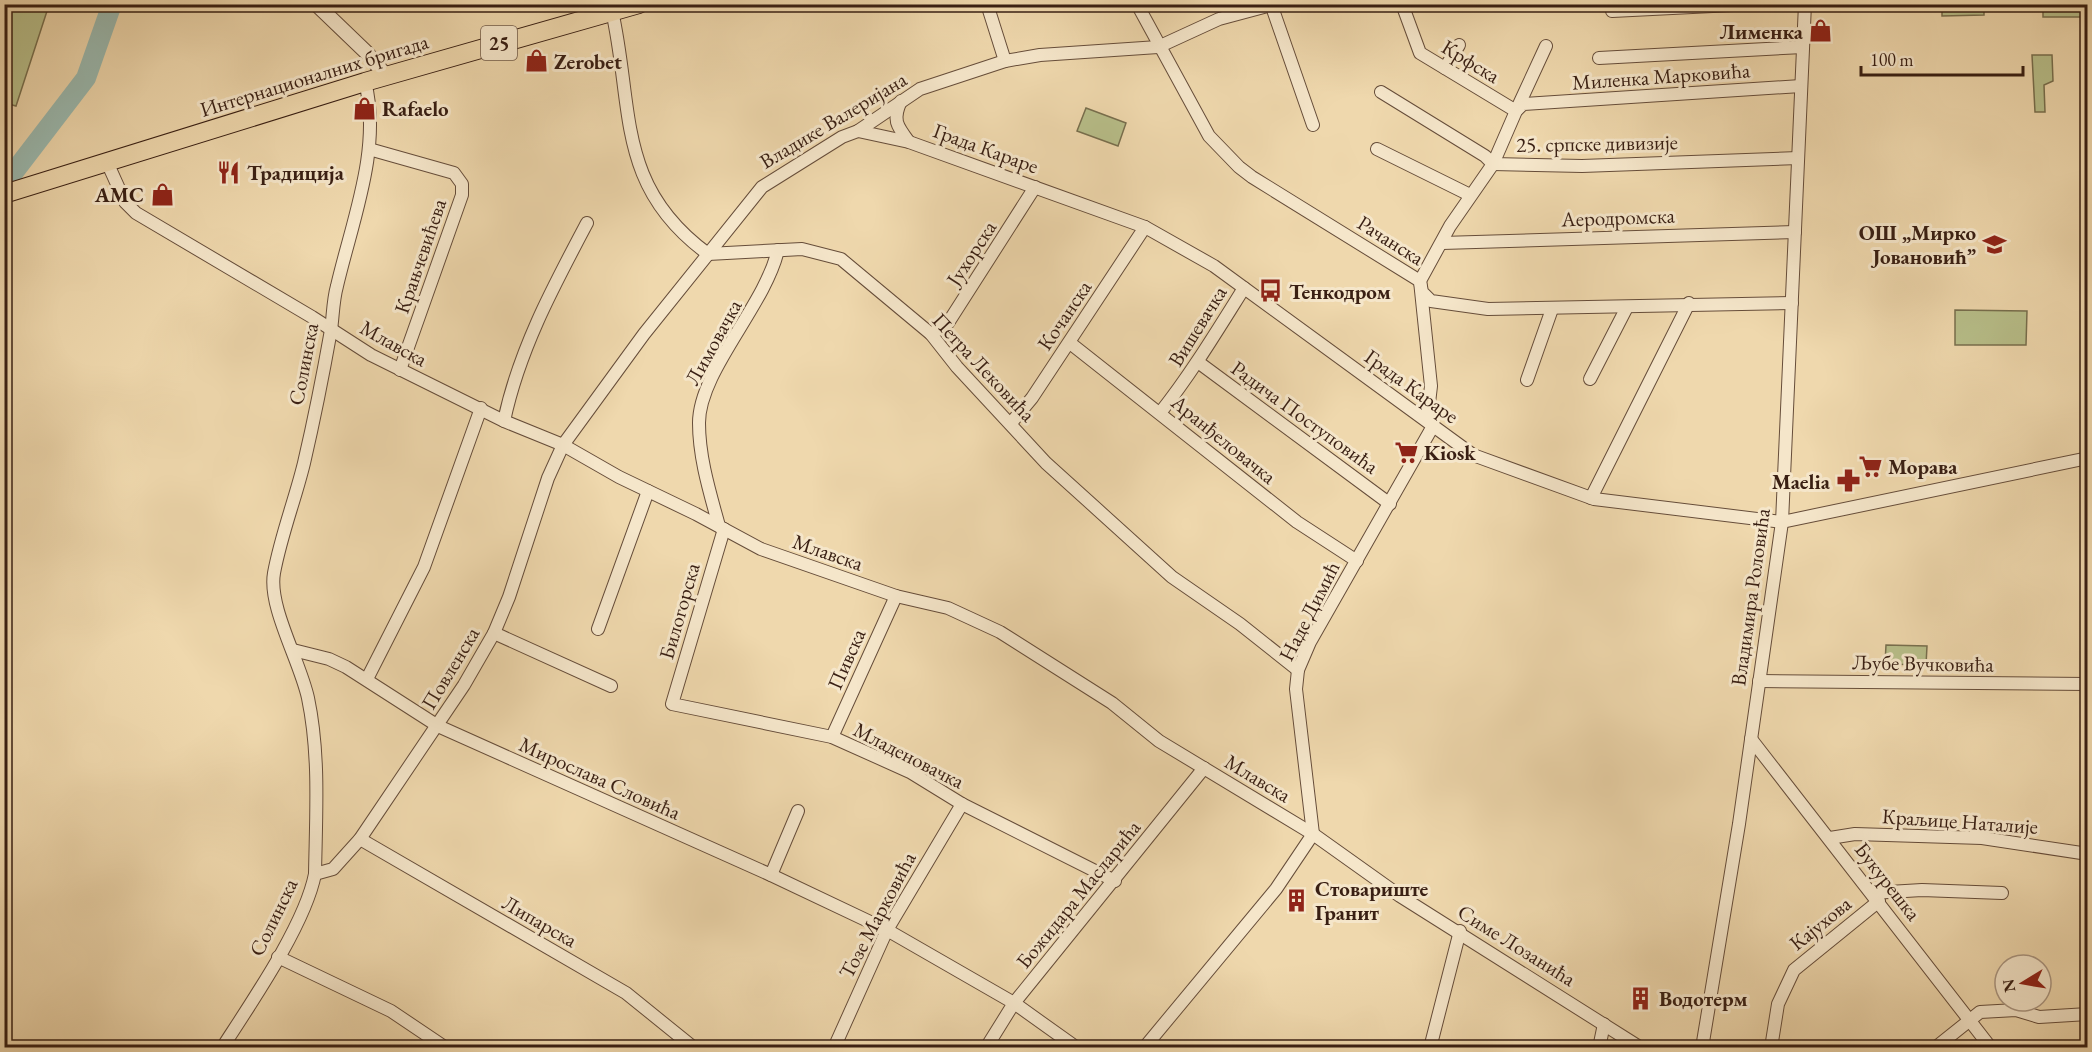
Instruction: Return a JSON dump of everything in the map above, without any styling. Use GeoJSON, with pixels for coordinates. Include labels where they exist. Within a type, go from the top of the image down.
{"type":"FeatureCollection","features":[{"type":"Feature","properties":{"kind":"main road","name":"Интернационалних бригада"},"geometry":{"type":"LineString","coordinates":[[4,194],[365,82],[639,4]]}},
{"type":"Feature","properties":{"kind":"street"},"geometry":{"type":"LineString","coordinates":[[316,4],[367,53],[386,76]]}},
{"type":"Feature","properties":{"kind":"street"},"geometry":{"type":"LineString","coordinates":[[987,4],[1005,61]]}},
{"type":"Feature","properties":{"kind":"street","name":"Рачанска"},"geometry":{"type":"LineString","coordinates":[[1137,4],[1158,47],[1209,136],[1239,167],[1420,280],[1422,292],[1431,301],[1488,309],[1627,307],[1689,303],[1792,303]]}},
{"type":"Feature","properties":{"kind":"street","name":"Крфска"},"geometry":{"type":"LineString","coordinates":[[1402,4],[1420,53],[1520,107]]}},
{"type":"Feature","properties":{"kind":"street"},"geometry":{"type":"LineString","coordinates":[[1612,11],[1753,4]]}},
{"type":"Feature","properties":{"kind":"street","name":"Владимира Роловића"},"geometry":{"type":"LineString","coordinates":[[1702,1047],[1751,739],[1782,522],[1805,4]]}},
{"type":"Feature","properties":{"kind":"street"},"geometry":{"type":"LineString","coordinates":[[1272,5],[1313,125]]}},
{"type":"Feature","properties":{"kind":"street","name":"Владике Валеријана"},"geometry":{"type":"LineString","coordinates":[[563,445],[637,344],[762,187],[842,136],[858,130],[902,99],[921,89],[1005,61],[1041,55],[1158,47],[1219,19],[1272,5]]}},
{"type":"Feature","properties":{"kind":"street"},"geometry":{"type":"LineString","coordinates":[[612,11],[622,60],[627,126],[641,172],[662,210],[688,238],[708,254]]}},
{"type":"Feature","properties":{"kind":"street"},"geometry":{"type":"LineString","coordinates":[[1445,68],[1459,45]]}},
{"type":"Feature","properties":{"kind":"street"},"geometry":{"type":"LineString","coordinates":[[1420,280],[1470,195],[1493,164],[1546,46]]}},
{"type":"Feature","properties":{"kind":"street"},"geometry":{"type":"LineString","coordinates":[[1599,58],[1803,47]]}},
{"type":"Feature","properties":{"kind":"street","name":"Солинска"},"geometry":{"type":"LineString","coordinates":[[222,1047],[278,957],[309,894],[315,874],[316,750],[308,698],[293,650],[275,606],[273,575],[303,465],[331,329],[336,288],[351,234],[369,149],[371,103],[365,82]]}},
{"type":"Feature","properties":{"kind":"street","name":"Миленка Марковића"},"geometry":{"type":"LineString","coordinates":[[1520,107],[1801,86]]}},
{"type":"Feature","properties":{"kind":"street","name":"25. српске дивизије"},"geometry":{"type":"LineString","coordinates":[[1381,92],[1485,156],[1493,164],[1582,166],[1798,158]]}},
{"type":"Feature","properties":{"kind":"street"},"geometry":{"type":"LineString","coordinates":[[902,99],[895,114],[895,125],[909,141]]}},
{"type":"Feature","properties":{"kind":"street","name":"Града Караре"},"geometry":{"type":"LineString","coordinates":[[858,130],[909,141],[1145,226],[1214,266],[1473,455],[1591,498],[1782,522],[2088,458]]}},
{"type":"Feature","properties":{"kind":"street","name":"Крањчевићева"},"geometry":{"type":"LineString","coordinates":[[369,149],[454,173],[462,184],[462,195],[400,370]]}},
{"type":"Feature","properties":{"kind":"street"},"geometry":{"type":"LineString","coordinates":[[1377,149],[1470,195]]}},
{"type":"Feature","properties":{"kind":"street","name":"Млавска"},"geometry":{"type":"LineString","coordinates":[[107,162],[125,202],[136,213],[400,370],[504,421],[563,445],[761,549],[896,596],[948,608],[1000,632],[1112,703],[1159,741],[1313,834]]}},
{"type":"Feature","properties":{"kind":"street","name":"Јухорска"},"geometry":{"type":"LineString","coordinates":[[931,334],[948,323],[1035,187]]}},
{"type":"Feature","properties":{"kind":"street"},"geometry":{"type":"LineString","coordinates":[[504,421],[512,383],[546,302],[587,223]]}},
{"type":"Feature","properties":{"kind":"street","name":"Кочанска"},"geometry":{"type":"LineString","coordinates":[[1011,423],[1032,398],[1070,343],[1145,226]]}},
{"type":"Feature","properties":{"kind":"street","name":"Аеродромска"},"geometry":{"type":"LineString","coordinates":[[1442,243],[1795,232]]}},
{"type":"Feature","properties":{"kind":"street","name":"Петра Лековића"},"geometry":{"type":"LineString","coordinates":[[708,254],[802,249],[841,259],[931,334],[957,367],[1046,463],[1172,577],[1298,670]]}},
{"type":"Feature","properties":{"kind":"street","name":"Лимовачка"},"geometry":{"type":"LineString","coordinates":[[721,528],[706,479],[699,422],[704,393],[758,300],[774,267],[778,250]]}},
{"type":"Feature","properties":{"kind":"street","name":"Наде Димић"},"geometry":{"type":"LineString","coordinates":[[1313,834],[1296,689],[1298,670],[1310,642],[1390,504],[1430,423],[1431,386],[1420,280]]}},
{"type":"Feature","properties":{"kind":"street","name":"Вишевачка"},"geometry":{"type":"LineString","coordinates":[[1160,413],[1198,362],[1207,343],[1244,288]]}},
{"type":"Feature","properties":{"kind":"street"},"geometry":{"type":"LineString","coordinates":[[1591,498],[1689,303]]}},
{"type":"Feature","properties":{"kind":"street"},"geometry":{"type":"LineString","coordinates":[[1590,379],[1627,307]]}},
{"type":"Feature","properties":{"kind":"street"},"geometry":{"type":"LineString","coordinates":[[1527,380],[1552,309]]}},
{"type":"Feature","properties":{"kind":"street","name":"Аранђеловачка"},"geometry":{"type":"LineString","coordinates":[[1070,343],[1297,522],[1357,561]]}},
{"type":"Feature","properties":{"kind":"street","name":"Радича Поступовића"},"geometry":{"type":"LineString","coordinates":[[1198,362],[1390,504]]}},
{"type":"Feature","properties":{"kind":"street"},"geometry":{"type":"LineString","coordinates":[[293,650],[329,659],[367,679],[424,567],[481,408]]}},
{"type":"Feature","properties":{"kind":"street","name":"Повленска"},"geometry":{"type":"LineString","coordinates":[[315,874],[333,869],[360,839],[438,726],[494,633],[530,540],[548,478],[563,445]]}},
{"type":"Feature","properties":{"kind":"street"},"geometry":{"type":"LineString","coordinates":[[598,629],[648,491]]}},
{"type":"Feature","properties":{"kind":"street","name":"Билогорска"},"geometry":{"type":"LineString","coordinates":[[672,704],[721,528]]}},
{"type":"Feature","properties":{"kind":"street","name":"Пивска"},"geometry":{"type":"LineString","coordinates":[[832,737],[896,596]]}},
{"type":"Feature","properties":{"kind":"street"},"geometry":{"type":"LineString","coordinates":[[494,633],[610,687]]}},
{"type":"Feature","properties":{"kind":"street","name":"Мирослава Словића"},"geometry":{"type":"LineString","coordinates":[[367,679],[438,726],[771,875],[887,930],[1014,1003],[1077,1047]]}},
{"type":"Feature","properties":{"kind":"street","name":"Љубе Вучковића"},"geometry":{"type":"LineString","coordinates":[[1759,681],[2088,684]]}},
{"type":"Feature","properties":{"kind":"street","name":"Младеновачка"},"geometry":{"type":"LineString","coordinates":[[672,704],[832,737],[910,772],[962,804],[1115,881]]}},
{"type":"Feature","properties":{"kind":"street","name":"Букурешка"},"geometry":{"type":"LineString","coordinates":[[1751,739],[1991,1047]]}},
{"type":"Feature","properties":{"kind":"street","name":"Божидара Масларића"},"geometry":{"type":"LineString","coordinates":[[986,1047],[1014,1003],[1115,881],[1204,768]]}},
{"type":"Feature","properties":{"kind":"street","name":"Тозе Марковића"},"geometry":{"type":"LineString","coordinates":[[834,1047],[887,930],[962,804]]}},
{"type":"Feature","properties":{"kind":"street"},"geometry":{"type":"LineString","coordinates":[[771,875],[798,811]]}},
{"type":"Feature","properties":{"kind":"street"},"geometry":{"type":"LineString","coordinates":[[1144,1047],[1276,889],[1313,834]]}},
{"type":"Feature","properties":{"kind":"street","name":"Симе Лозанића"},"geometry":{"type":"LineString","coordinates":[[1313,834],[1359,868],[1641,1047]]}},
{"type":"Feature","properties":{"kind":"street","name":"Краљице Наталије"},"geometry":{"type":"LineString","coordinates":[[1830,838],[1855,834],[1982,838],[2088,854]]}},
{"type":"Feature","properties":{"kind":"street","name":"Липарска"},"geometry":{"type":"LineString","coordinates":[[360,839],[626,993],[694,1047]]}},
{"type":"Feature","properties":{"kind":"street"},"geometry":{"type":"LineString","coordinates":[[1875,897],[1922,890],[2002,893]]}},
{"type":"Feature","properties":{"kind":"street","name":"Кајухова"},"geometry":{"type":"LineString","coordinates":[[1771,1047],[1778,1004],[1794,970],[1875,897]]}},
{"type":"Feature","properties":{"kind":"street"},"geometry":{"type":"LineString","coordinates":[[1430,1047],[1460,931]]}},
{"type":"Feature","properties":{"kind":"street"},"geometry":{"type":"LineString","coordinates":[[278,957],[391,1011],[446,1047]]}},
{"type":"Feature","properties":{"kind":"street"},"geometry":{"type":"LineString","coordinates":[[1935,1047],[1980,1012],[2025,1011],[2039,1017],[2088,1014]]}},
{"type":"Feature","properties":{"kind":"street"},"geometry":{"type":"LineString","coordinates":[[1599,1047],[1604,1024]]}},
{"type":"Feature","properties":{"kind":"green space"},"geometry":{"type":"Polygon","coordinates":[[[5,4],[49,5],[16,106],[5,103],[5,4]]]}},
{"type":"Feature","properties":{"kind":"green space"},"geometry":{"type":"Polygon","coordinates":[[[1942,5],[1984,5],[1984,15],[1942,16],[1942,5]]]}},
{"type":"Feature","properties":{"kind":"green space"},"geometry":{"type":"Polygon","coordinates":[[[2043,5],[2087,5],[2087,17],[2043,17],[2043,5]]]}},
{"type":"Feature","properties":{"kind":"green space"},"geometry":{"type":"Polygon","coordinates":[[[2032,55],[2052,55],[2053,81],[2044,85],[2045,112],[2035,112],[2032,55]]]}},
{"type":"Feature","properties":{"kind":"green space"},"geometry":{"type":"Polygon","coordinates":[[[1086,108],[1126,123],[1118,146],[1077,131],[1086,108]]]}},
{"type":"Feature","properties":{"kind":"green space"},"geometry":{"type":"Polygon","coordinates":[[[1955,310],[2027,311],[2026,345],[1955,345],[1955,310]]]}},
{"type":"Feature","properties":{"kind":"green space"},"geometry":{"type":"Polygon","coordinates":[[[1886,645],[1927,646],[1926,665],[1885,664],[1886,645]]]}},
{"type":"Feature","properties":{"kind":"waterway"},"geometry":{"type":"LineString","coordinates":[[4,185],[86,78],[112,4]]}},
{"type":"Feature","properties":{"kind":"place","name":"Лименка"},"geometry":{"type":"Point","coordinates":[1821,31]}},
{"type":"Feature","properties":{"kind":"place","name":"Zerobet"},"geometry":{"type":"Point","coordinates":[536,61]}},
{"type":"Feature","properties":{"kind":"place","name":"Rafaelo"},"geometry":{"type":"Point","coordinates":[364,108]}},
{"type":"Feature","properties":{"kind":"place","name":"Традиција"},"geometry":{"type":"Point","coordinates":[229,172]}},
{"type":"Feature","properties":{"kind":"place","name":"AMC"},"geometry":{"type":"Point","coordinates":[162,194]}},
{"type":"Feature","properties":{"kind":"place","name":"ОШ „Мирко Јовановић”"},"geometry":{"type":"Point","coordinates":[1994,244]}},
{"type":"Feature","properties":{"kind":"place","name":"Тенкодром"},"geometry":{"type":"Point","coordinates":[1271,291]}},
{"type":"Feature","properties":{"kind":"place","name":"Kiosk"},"geometry":{"type":"Point","coordinates":[1406,452]}},
{"type":"Feature","properties":{"kind":"place","name":"Морава"},"geometry":{"type":"Point","coordinates":[1870,466]}},
{"type":"Feature","properties":{"kind":"place","name":"Maelia"},"geometry":{"type":"Point","coordinates":[1848,481]}},
{"type":"Feature","properties":{"kind":"place","name":"Стовариште Гранит"},"geometry":{"type":"Point","coordinates":[1297,900]}},
{"type":"Feature","properties":{"kind":"place","name":"Водотерм"},"geometry":{"type":"Point","coordinates":[1641,998]}}]}
